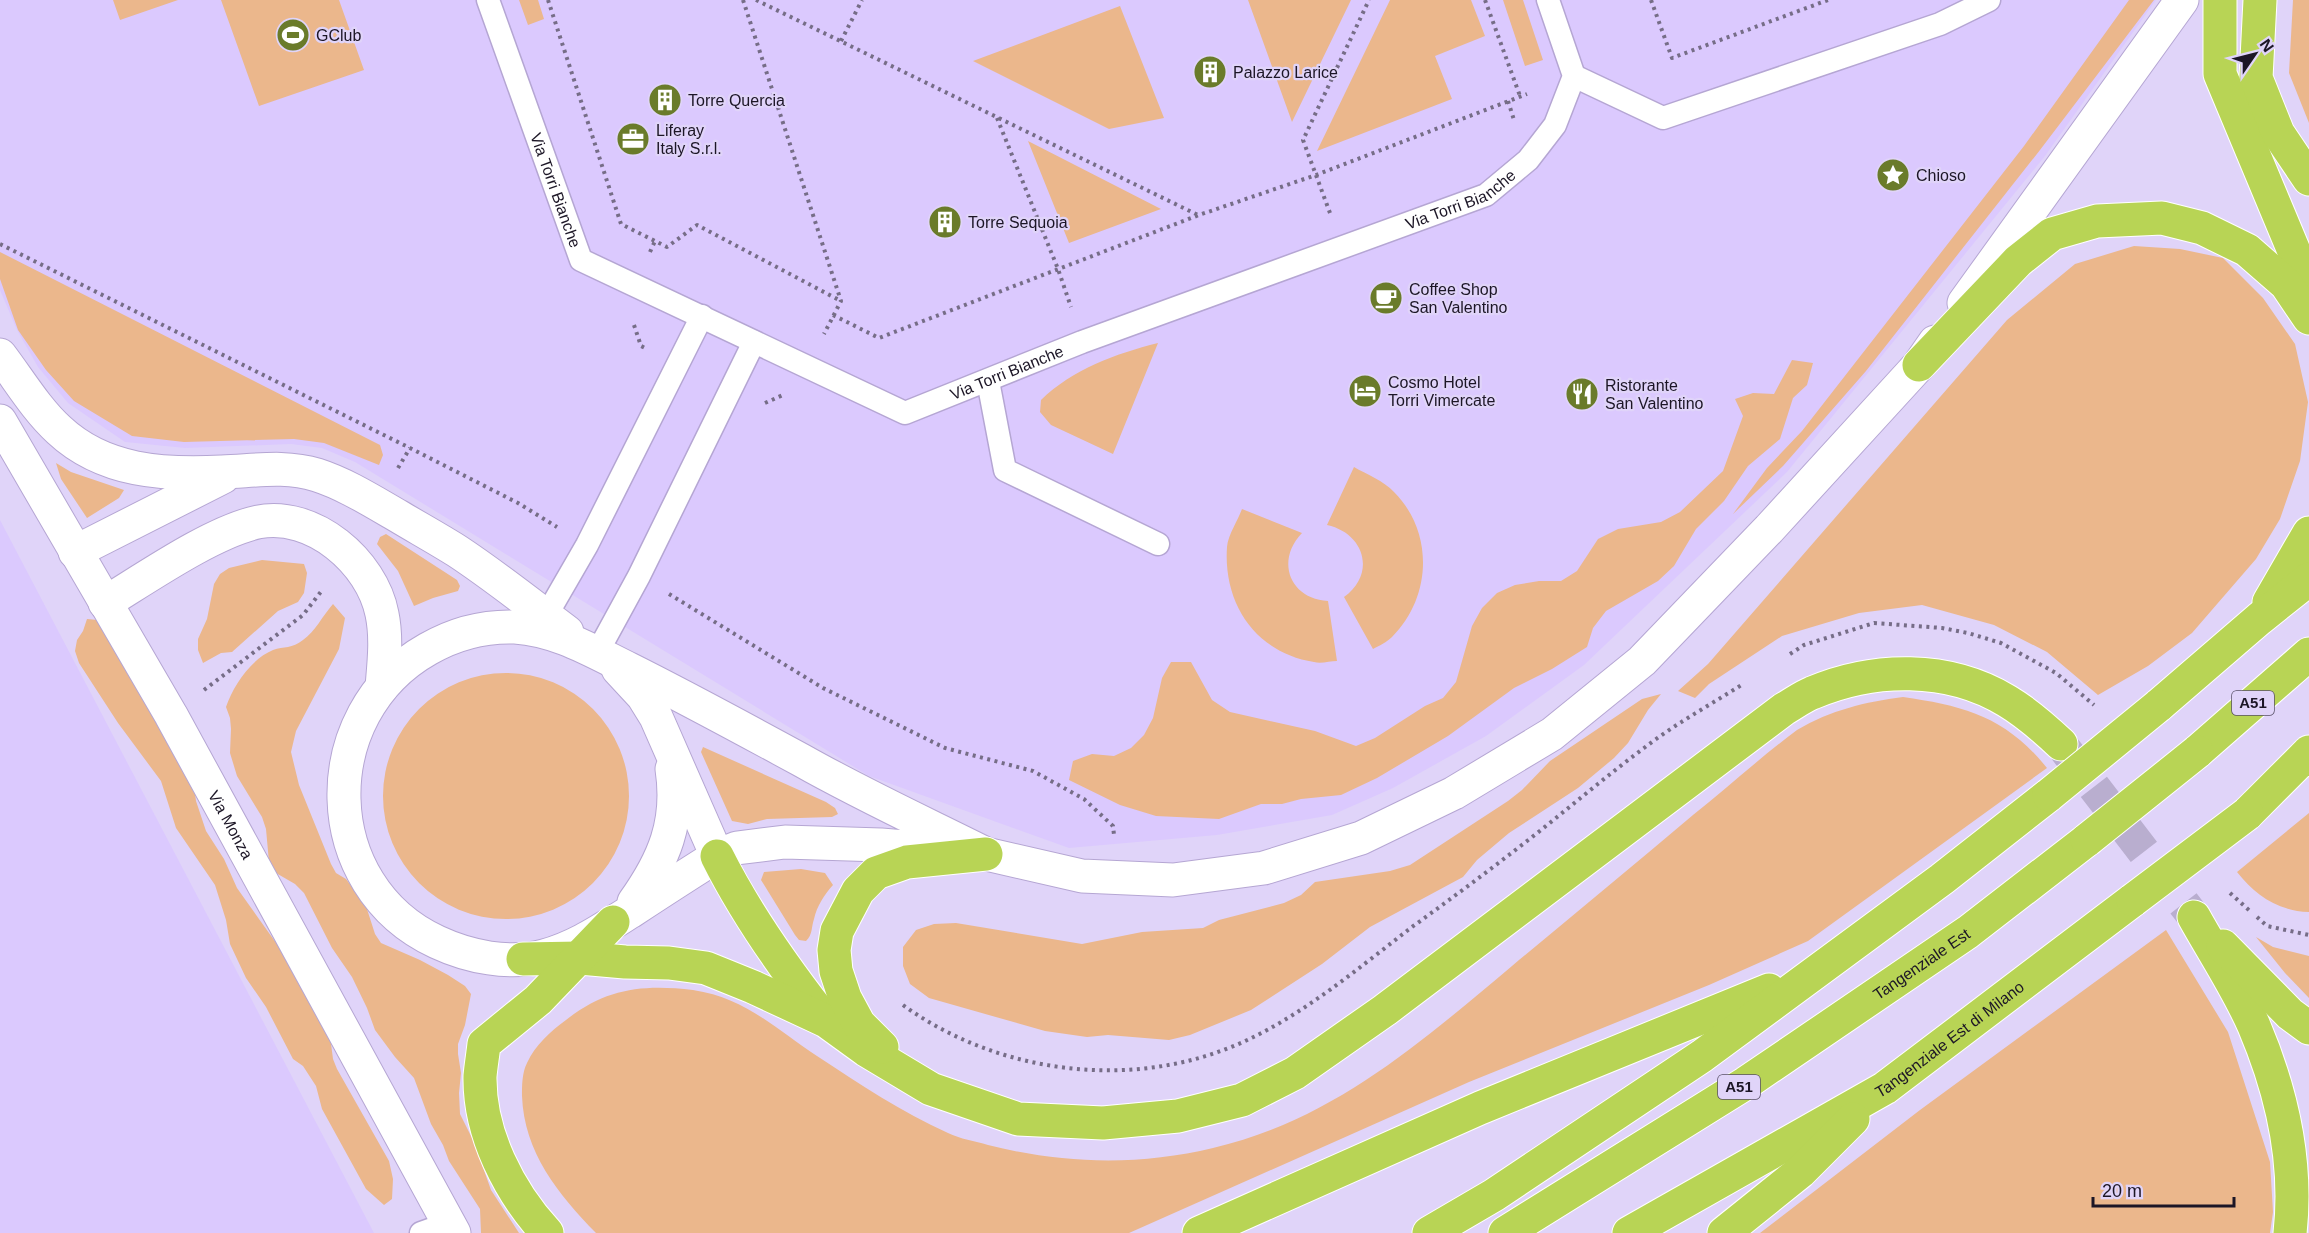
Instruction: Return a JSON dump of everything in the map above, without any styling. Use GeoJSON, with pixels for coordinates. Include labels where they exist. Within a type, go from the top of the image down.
{"type":"FeatureCollection","features":[{"type":"Feature","properties":{"kind":"highway"},"geometry":{"type":"LineString","coordinates":[[2220,0],[2220,74],[2309,287]]}},
{"type":"Feature","properties":{"kind":"highway"},"geometry":{"type":"LineString","coordinates":[[2260,0],[2256,78],[2278,133],[2309,179]]}},
{"type":"Feature","properties":{"kind":"highway"},"geometry":{"type":"LineString","coordinates":[[1919,365],[2027,254],[2052,234],[2097,221],[2162,219],[2202,228],[2247,250],[2286,284],[2309,318]]}},
{"type":"Feature","properties":{"kind":"highway"},"geometry":{"type":"LineString","coordinates":[[2259,619],[2309,533]]}},
{"type":"Feature","properties":{"kind":"highway"},"geometry":{"type":"LineString","coordinates":[[1429,1233],[1494,1195],[1702,1056],[1942,879],[2158,706],[2309,579]]}},
{"type":"Feature","properties":{"kind":"highway","name":"Tangenziale Est"},"geometry":{"type":"LineString","coordinates":[[1505,1233],[1756,1076],[1968,932],[2197,753],[2309,654]]}},
{"type":"Feature","properties":{"kind":"highway"},"geometry":{"type":"LineString","coordinates":[[523,959],[580,958],[669,963],[706,968],[753,987],[826,1022],[866,1050],[931,1089],[1018,1119],[1103,1123],[1178,1116],[1242,1100],[1295,1074],[1385,1010],[1784,709],[1810,693],[1860,678],[1903,672],[1946,678],[1976,685],[2014,705],[2061,744]]}},
{"type":"Feature","properties":{"kind":"highway"},"geometry":{"type":"LineString","coordinates":[[2247,813],[2309,752]]}},
{"type":"Feature","properties":{"kind":"highway"},"geometry":{"type":"LineString","coordinates":[[2247,813],[2309,778]]}},
{"type":"Feature","properties":{"kind":"highway","name":"Tangenziale Est di Milano"},"geometry":{"type":"LineString","coordinates":[[1629,1233],[1885,1088],[2247,813]]}},
{"type":"Feature","properties":{"kind":"highway"},"geometry":{"type":"LineString","coordinates":[[931,1089],[892,1057],[859,1024],[845,998],[836,971],[834,950],[837,931],[858,891],[876,873],[907,862],[986,854]]}},
{"type":"Feature","properties":{"kind":"highway"},"geometry":{"type":"LineString","coordinates":[[717,856],[751,918],[777,959],[826,1022]]}},
{"type":"Feature","properties":{"kind":"highway"},"geometry":{"type":"LineString","coordinates":[[2290,1233],[2292,1159],[2280,1095],[2254,1025],[2194,917],[2290,1014],[2309,1028]]}},
{"type":"Feature","properties":{"kind":"highway"},"geometry":{"type":"LineString","coordinates":[[548,1233],[538,1223],[505,1175],[486,1125],[480,1076],[484,1044],[538,1000],[613,922]]}},
{"type":"Feature","properties":{"kind":"highway"},"geometry":{"type":"LineString","coordinates":[[1199,1233],[1480,1108],[1720,1011],[1822,966]]}},
{"type":"Feature","properties":{"kind":"highway"},"geometry":{"type":"LineString","coordinates":[[1724,1233],[1800,1172],[1885,1088]]}},
{"type":"Feature","properties":{"kind":"street"},"geometry":{"type":"LineString","coordinates":[[986,854],[805,763],[704,706],[564,637],[512,627],[488,628],[437,643],[402,666],[365,710],[355,732],[344,774],[346,826],[360,866],[371,885],[389,907],[410,926],[427,937],[457,951],[473,955],[523,959],[554,953],[574,946],[717,856],[737,848],[785,842],[881,845],[986,854],[1082,876],[1173,880],[1264,868],[1361,838],[1454,793],[1552,734],[1642,662],[1919,365],[2182,0]]}},
{"type":"Feature","properties":{"kind":"street"},"geometry":{"type":"LineString","coordinates":[[0,355],[58,429],[74,443],[99,457],[126,467],[151,471],[189,474],[263,469],[300,471],[317,475],[344,486],[377,504],[458,552],[614,665],[636,688],[653,711],[717,856]]}},
{"type":"Feature","properties":{"kind":"street","name":"Via Monza"},"geometry":{"type":"LineString","coordinates":[[0,421],[171,715],[441,1230]]}},
{"type":"Feature","properties":{"kind":"street"},"geometry":{"type":"LineString","coordinates":[[75,552],[233,472]]}},
{"type":"Feature","properties":{"kind":"street"},"geometry":{"type":"LineString","coordinates":[[105,603],[195,550],[240,527],[277,519],[295,523],[330,540],[348,554],[372,585],[382,614],[386,648],[382,687]]}},
{"type":"Feature","properties":{"kind":"street"},"geometry":{"type":"LineString","coordinates":[[613,922],[634,902],[648,883],[668,841],[674,810],[674,781],[670,757],[660,727]]}},
{"type":"Feature","properties":{"kind":"lane","name":"Via Torri Bianche"},"geometry":{"type":"LineString","coordinates":[[488,0],[581,260],[905,413],[1082,342],[1486,195],[1528,160],[1555,125],[1574,75]]}},
{"type":"Feature","properties":{"kind":"lane"},"geometry":{"type":"LineString","coordinates":[[1548,0],[1574,75],[1664,118],[1940,24],[1989,0]]}},
{"type":"Feature","properties":{"kind":"lane"},"geometry":{"type":"LineString","coordinates":[[546,616],[587,545],[702,316]]}},
{"type":"Feature","properties":{"kind":"lane"},"geometry":{"type":"LineString","coordinates":[[597,653],[639,576],[754,342]]}},
{"type":"Feature","properties":{"kind":"lane"},"geometry":{"type":"LineString","coordinates":[[988,381],[1005,470],[1158,544]]}},
{"type":"Feature","properties":{"kind":"path"},"geometry":{"type":"LineString","coordinates":[[548,0],[621,224],[667,248],[696,225],[841,301]]}},
{"type":"Feature","properties":{"kind":"path"},"geometry":{"type":"LineString","coordinates":[[743,0],[841,301],[806,368]]}},
{"type":"Feature","properties":{"kind":"path"},"geometry":{"type":"LineString","coordinates":[[756,0],[1199,215]]}},
{"type":"Feature","properties":{"kind":"path"},"geometry":{"type":"LineString","coordinates":[[841,41],[862,0]]}},
{"type":"Feature","properties":{"kind":"path"},"geometry":{"type":"LineString","coordinates":[[1342,246],[1303,140],[1369,0]]}},
{"type":"Feature","properties":{"kind":"path"},"geometry":{"type":"LineString","coordinates":[[1485,0],[1520,96]]}},
{"type":"Feature","properties":{"kind":"path"},"geometry":{"type":"LineString","coordinates":[[1651,0],[1672,58],[1828,0]]}},
{"type":"Feature","properties":{"kind":"path"},"geometry":{"type":"LineString","coordinates":[[834,315],[879,338],[1199,215],[1316,175],[1574,75]]}},
{"type":"Feature","properties":{"kind":"path"},"geometry":{"type":"LineString","coordinates":[[997,117],[1058,269],[1082,342]]}},
{"type":"Feature","properties":{"kind":"path"},"geometry":{"type":"LineString","coordinates":[[0,244],[519,503],[587,545]]}},
{"type":"Feature","properties":{"kind":"path"},"geometry":{"type":"LineString","coordinates":[[377,504],[410,448]]}},
{"type":"Feature","properties":{"kind":"path"},"geometry":{"type":"LineString","coordinates":[[171,715],[303,615],[348,554]]}},
{"type":"Feature","properties":{"kind":"path"},"geometry":{"type":"LineString","coordinates":[[639,576],[844,698],[945,748],[1033,771],[1083,799],[1113,826],[1121,878]]}},
{"type":"Feature","properties":{"kind":"path"},"geometry":{"type":"LineString","coordinates":[[1784,658],[1804,645],[1874,623],[1942,628],[2001,643],[2056,673],[2096,707]]}},
{"type":"Feature","properties":{"kind":"path"},"geometry":{"type":"LineString","coordinates":[[895,1000],[916,1015],[979,1046],[1018,1058],[1079,1070],[1130,1070],[1172,1065],[1216,1053],[1265,1032],[1343,980],[1518,848],[1646,746],[1744,683]]}},
{"type":"Feature","properties":{"kind":"path"},"geometry":{"type":"LineString","coordinates":[[2231,894],[2267,926],[2309,935]]}},
{"type":"Feature","properties":{"kind":"shaded area"},"geometry":{"type":"Polygon","coordinates":[[[0,0],[2156,0],[2045,156],[1787,472],[1584,665],[1486,736],[1393,788],[1332,815],[1217,835],[1069,848],[869,776],[355,462],[322,448],[291,444],[185,448],[125,442],[68,403],[38,367],[17,330],[0,290],[0,0]]]}},
{"type":"Feature","properties":{"kind":"shaded area"},"geometry":{"type":"Polygon","coordinates":[[[113,0],[178,0],[120,20],[113,0]]]}},
{"type":"Feature","properties":{"kind":"shaded area","name":"GClub"},"geometry":{"type":"Polygon","coordinates":[[[221,0],[339,0],[364,70],[259,106],[221,0]]]}},
{"type":"Feature","properties":{"kind":"shaded area"},"geometry":{"type":"Polygon","coordinates":[[[519,0],[538,0],[544,19],[528,25],[519,0]]]}},
{"type":"Feature","properties":{"kind":"shaded area"},"geometry":{"type":"Polygon","coordinates":[[[1248,0],[1351,0],[1292,122],[1248,0]]]}},
{"type":"Feature","properties":{"kind":"shaded area"},"geometry":{"type":"Polygon","coordinates":[[[1390,0],[1471,0],[1485,36],[1435,56],[1452,99],[1317,151],[1390,0]]]}},
{"type":"Feature","properties":{"kind":"shaded area"},"geometry":{"type":"Polygon","coordinates":[[[1503,0],[1523,0],[1543,60],[1525,66],[1503,0]]]}},
{"type":"Feature","properties":{"kind":"shaded area"},"geometry":{"type":"Polygon","coordinates":[[[2129,0],[2154,0],[2040,150],[1866,371],[1783,466],[1733,514],[1767,468],[1802,431],[2024,146],[2129,0]]]}},
{"type":"Feature","properties":{"kind":"shaded area"},"geometry":{"type":"Polygon","coordinates":[[[2293,0],[2309,0],[2309,123],[2289,73],[2293,0]]]}},
{"type":"Feature","properties":{"kind":"shaded area"},"geometry":{"type":"Polygon","coordinates":[[[1120,6],[1164,118],[1109,129],[973,61],[1120,6]]]}},
{"type":"Feature","properties":{"kind":"shaded area"},"geometry":{"type":"Polygon","coordinates":[[[1028,141],[1161,209],[1069,243],[1028,141]]]}},
{"type":"Feature","properties":{"kind":"shaded area"},"geometry":{"type":"Polygon","coordinates":[[[2134,246],[2180,249],[2223,258],[2263,298],[2295,344],[2308,402],[2300,461],[2280,519],[2256,559],[2192,633],[2148,666],[2098,695],[2047,652],[1994,625],[1922,605],[1859,613],[1782,636],[1709,684],[1695,698],[1678,691],[1708,664],[2007,320],[2075,264],[2134,246]]]}},
{"type":"Feature","properties":{"kind":"shaded area"},"geometry":{"type":"Polygon","coordinates":[[[0,252],[380,445],[383,455],[379,465],[324,443],[294,439],[184,442],[132,436],[74,401],[46,370],[18,330],[0,279],[0,252]]]}},
{"type":"Feature","properties":{"kind":"shaded area"},"geometry":{"type":"Polygon","coordinates":[[[1158,343],[1113,454],[1051,425],[1040,412],[1041,400],[1053,389],[1081,371],[1126,352],[1158,343]]]}},
{"type":"Feature","properties":{"kind":"shaded area"},"geometry":{"type":"Polygon","coordinates":[[[1792,360],[1813,363],[1807,385],[1793,398],[1780,439],[1748,466],[1724,501],[1696,529],[1674,566],[1658,581],[1606,611],[1593,628],[1587,647],[1552,669],[1514,688],[1448,736],[1377,778],[1341,795],[1301,799],[1282,804],[1261,804],[1219,819],[1156,816],[1120,805],[1069,780],[1073,761],[1092,754],[1114,756],[1131,748],[1144,735],[1153,718],[1162,678],[1171,662],[1191,662],[1212,700],[1230,712],[1315,731],[1356,746],[1375,738],[1425,706],[1443,698],[1456,682],[1472,626],[1482,608],[1497,593],[1515,585],[1539,581],[1561,581],[1577,571],[1598,539],[1618,529],[1661,522],[1680,512],[1723,471],[1743,416],[1735,399],[1753,393],[1774,394],[1792,360]]]}},
{"type":"Feature","properties":{"kind":"shaded area"},"geometry":{"type":"Polygon","coordinates":[[[56,463],[71,472],[124,490],[119,498],[87,518],[61,479],[56,463]]]}},
{"type":"Feature","properties":{"kind":"shaded area"},"geometry":{"type":"Polygon","coordinates":[[[1354,467],[1390,488],[1407,508],[1416,526],[1423,564],[1421,584],[1415,603],[1405,621],[1392,637],[1373,649],[1344,597],[1360,577],[1363,566],[1362,555],[1350,536],[1340,529],[1327,525],[1354,467]]]}},
{"type":"Feature","properties":{"kind":"shaded area"},"geometry":{"type":"Polygon","coordinates":[[[1242,509],[1302,533],[1289,555],[1288,566],[1291,577],[1304,593],[1315,599],[1328,601],[1337,661],[1317,663],[1293,657],[1275,648],[1260,637],[1237,606],[1227,568],[1227,547],[1242,509]]]}},
{"type":"Feature","properties":{"kind":"shaded area"},"geometry":{"type":"Polygon","coordinates":[[[0,520],[374,1233],[0,1233],[0,520]]]}},
{"type":"Feature","properties":{"kind":"shaded area"},"geometry":{"type":"Polygon","coordinates":[[[386,534],[457,580],[460,586],[458,591],[414,606],[398,571],[377,544],[380,537],[386,534]]]}},
{"type":"Feature","properties":{"kind":"shaded area"},"geometry":{"type":"Polygon","coordinates":[[[262,560],[304,564],[307,573],[304,593],[298,602],[278,611],[232,652],[221,653],[203,663],[198,650],[198,639],[207,619],[214,584],[220,574],[229,568],[262,560]]]}},
{"type":"Feature","properties":{"kind":"shaded area"},"geometry":{"type":"Polygon","coordinates":[[[333,604],[345,618],[339,649],[296,731],[291,752],[299,785],[331,864],[336,873],[346,879],[366,906],[375,934],[381,943],[448,975],[465,986],[471,994],[465,1025],[458,1044],[461,1073],[460,1114],[474,1142],[491,1190],[519,1233],[481,1233],[480,1209],[449,1161],[431,1124],[414,1078],[375,1030],[352,977],[332,948],[304,893],[295,884],[276,873],[269,862],[266,829],[262,817],[237,776],[230,753],[231,729],[226,707],[238,682],[250,666],[265,654],[295,645],[307,637],[333,604]]]}},
{"type":"Feature","properties":{"kind":"shaded area"},"geometry":{"type":"Polygon","coordinates":[[[87,619],[98,620],[192,770],[196,801],[206,831],[224,859],[237,888],[288,957],[330,1036],[333,1059],[337,1069],[389,1161],[393,1179],[392,1199],[384,1205],[366,1189],[322,1109],[316,1086],[303,1066],[293,1059],[266,1007],[246,978],[230,944],[226,920],[215,885],[176,828],[161,781],[118,723],[79,663],[75,651],[77,640],[87,619]]]}},
{"type":"Feature","properties":{"kind":"shaded area"},"geometry":{"type":"Polygon","coordinates":[[[506,673],[542,678],[574,694],[593,709],[608,728],[624,760],[629,796],[624,832],[608,864],[593,883],[574,898],[542,914],[506,919],[470,914],[438,898],[419,883],[404,864],[388,832],[383,796],[388,760],[404,728],[419,709],[438,694],[470,678],[506,673]]]}},
{"type":"Feature","properties":{"kind":"shaded area"},"geometry":{"type":"Polygon","coordinates":[[[1661,694],[1648,710],[1628,743],[1614,758],[1578,788],[1509,833],[1477,860],[1463,877],[1370,927],[1322,964],[1251,1010],[1190,1035],[1169,1040],[1108,1035],[1087,1037],[1045,1031],[929,998],[910,984],[903,966],[903,947],[916,930],[934,924],[956,923],[1082,944],[1142,932],[1203,928],[1219,920],[1284,903],[1301,895],[1315,882],[1390,871],[1410,865],[1508,801],[1550,761],[1642,699],[1661,694]]]}},
{"type":"Feature","properties":{"kind":"shaded area"},"geometry":{"type":"Polygon","coordinates":[[[1903,697],[1965,710],[2000,725],[2032,751],[2047,768],[1808,941],[1709,985],[1469,1082],[1129,1233],[596,1233],[556,1187],[536,1154],[529,1136],[524,1116],[523,1079],[530,1056],[539,1044],[560,1024],[581,1009],[611,995],[642,988],[693,990],[729,1000],[759,1016],[897,1107],[953,1135],[988,1145],[1072,1159],[1129,1160],[1185,1154],[1257,1135],[1297,1119],[1336,1098],[1409,1050],[1797,730],[1848,708],[1903,697]]]}},
{"type":"Feature","properties":{"kind":"shaded area"},"geometry":{"type":"Polygon","coordinates":[[[703,747],[826,802],[835,808],[838,814],[832,817],[767,819],[748,824],[732,821],[701,752],[703,747]]]}},
{"type":"Feature","properties":{"kind":"shaded area"},"geometry":{"type":"Polygon","coordinates":[[[2309,813],[2309,912],[2287,909],[2268,900],[2251,888],[2237,872],[2309,813]]]}},
{"type":"Feature","properties":{"kind":"shaded area"},"geometry":{"type":"Polygon","coordinates":[[[801,869],[825,873],[833,885],[819,905],[811,933],[806,941],[799,940],[795,935],[761,880],[764,872],[801,869]]]}},
{"type":"Feature","properties":{"kind":"shaded area"},"geometry":{"type":"Polygon","coordinates":[[[2166,930],[2228,1032],[2270,1162],[2273,1212],[2270,1233],[1760,1233],[1920,1110],[2166,930]]]}},
{"type":"Feature","properties":{"kind":"shaded area"},"geometry":{"type":"Polygon","coordinates":[[[2256,937],[2273,947],[2309,956],[2309,998],[2285,973],[2256,937]]]}},
{"type":"Feature","properties":{"kind":"tunnel"},"geometry":{"type":"LineString","coordinates":[[2064,748],[2194,917]]}},
{"type":"Feature","properties":{"kind":"place","name":"GClub"},"geometry":{"type":"Point","coordinates":[293,35]}},
{"type":"Feature","properties":{"kind":"place","name":"Palazzo Larice"},"geometry":{"type":"Point","coordinates":[1210,72]}},
{"type":"Feature","properties":{"kind":"place","name":"Torre Quercia"},"geometry":{"type":"Point","coordinates":[665,100]}},
{"type":"Feature","properties":{"kind":"place","name":"Liferay Italy S.r.l."},"geometry":{"type":"Point","coordinates":[633,139]}},
{"type":"Feature","properties":{"kind":"place","name":"Chioso"},"geometry":{"type":"Point","coordinates":[1893,175]}},
{"type":"Feature","properties":{"kind":"place","name":"Torre Sequoia"},"geometry":{"type":"Point","coordinates":[945,222]}},
{"type":"Feature","properties":{"kind":"place","name":"Coffee Shop San Valentino"},"geometry":{"type":"Point","coordinates":[1386,298]}},
{"type":"Feature","properties":{"kind":"place","name":"Cosmo Hotel Torri Vimercate"},"geometry":{"type":"Point","coordinates":[1365,391]}},
{"type":"Feature","properties":{"kind":"place","name":"Ristorante San Valentino"},"geometry":{"type":"Point","coordinates":[1582,394]}}]}
